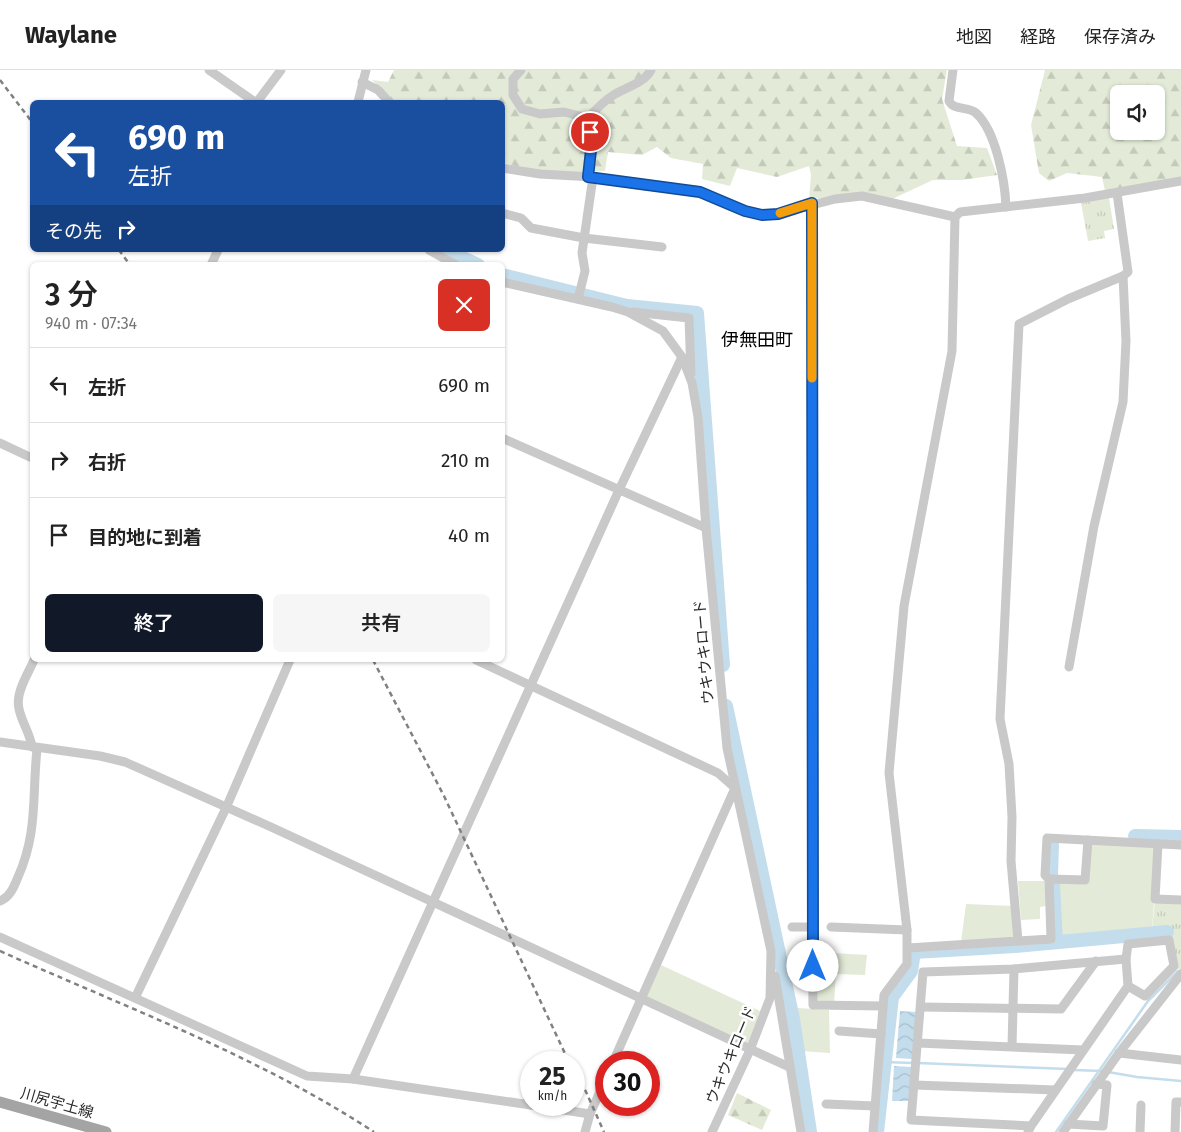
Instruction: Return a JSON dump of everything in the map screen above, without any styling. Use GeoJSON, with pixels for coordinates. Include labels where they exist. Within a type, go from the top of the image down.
{"type":"FeatureCollection","features":[{"type":"Feature","properties":{"kind":"main road","name":"川尻宇土線"},"geometry":{"type":"LineString","coordinates":[[0,1102],[106,1132]]}},
{"type":"Feature","properties":{"kind":"street"},"geometry":{"type":"LineString","coordinates":[[209,70],[253,100]]}},
{"type":"Feature","properties":{"kind":"street"},"geometry":{"type":"LineString","coordinates":[[258,100],[281,70]]}},
{"type":"Feature","properties":{"kind":"street"},"geometry":{"type":"LineString","coordinates":[[358,100],[366,70]]}},
{"type":"Feature","properties":{"kind":"street"},"geometry":{"type":"LineString","coordinates":[[521,70],[513,79],[513,95],[522,108],[540,114],[564,112],[588,118]]}},
{"type":"Feature","properties":{"kind":"street"},"geometry":{"type":"LineString","coordinates":[[588,118],[614,94],[633,85],[649,74],[651,70]]}},
{"type":"Feature","properties":{"kind":"street"},"geometry":{"type":"LineString","coordinates":[[953,70],[949,101],[957,108],[974,111],[985,122],[1005,184],[1006,207]]}},
{"type":"Feature","properties":{"kind":"street"},"geometry":{"type":"LineString","coordinates":[[362,82],[378,90],[387,100]]}},
{"type":"Feature","properties":{"kind":"street"},"geometry":{"type":"LineString","coordinates":[[578,299],[585,270],[582,253],[591,150],[588,118]]}},
{"type":"Feature","properties":{"kind":"street"},"geometry":{"type":"LineString","coordinates":[[505,168],[540,174],[590,177],[700,192],[745,211],[762,215],[778,214],[812,203],[862,196],[955,217]]}},
{"type":"Feature","properties":{"kind":"street"},"geometry":{"type":"LineString","coordinates":[[873,1132],[884,995],[908,964],[907,930],[891,803],[889,766],[904,606],[952,352],[955,217],[960,212],[1117,193],[1181,181]]}},
{"type":"Feature","properties":{"kind":"street"},"geometry":{"type":"LineString","coordinates":[[1018,941],[1011,861],[1012,818],[1009,764],[1000,719],[1019,324],[1068,298],[1128,272],[1117,193]]}},
{"type":"Feature","properties":{"kind":"street"},"geometry":{"type":"LineString","coordinates":[[812,203],[813,1005],[883,1006]]}},
{"type":"Feature","properties":{"kind":"street"},"geometry":{"type":"LineString","coordinates":[[505,214],[521,218],[531,228],[584,238],[662,247]]}},
{"type":"Feature","properties":{"kind":"street"},"geometry":{"type":"LineString","coordinates":[[433,252],[451,262]]}},
{"type":"Feature","properties":{"kind":"street"},"geometry":{"type":"LineString","coordinates":[[1069,667],[1094,526],[1123,402],[1126,341],[1122,276]]}},
{"type":"Feature","properties":{"kind":"street","name":"ウキウキロード"},"geometry":{"type":"LineString","coordinates":[[505,283],[628,312],[663,331],[682,356],[692,383],[698,417],[726,748],[771,951],[770,998],[750,1050],[712,1132]]}},
{"type":"Feature","properties":{"kind":"street"},"geometry":{"type":"LineString","coordinates":[[628,312],[689,318],[692,383]]}},
{"type":"Feature","properties":{"kind":"street"},"geometry":{"type":"LineString","coordinates":[[353,1079],[619,490],[682,356]]}},
{"type":"Feature","properties":{"kind":"street"},"geometry":{"type":"LineString","coordinates":[[505,439],[706,528]]}},
{"type":"Feature","properties":{"kind":"street"},"geometry":{"type":"LineString","coordinates":[[0,443],[30,457]]}},
{"type":"Feature","properties":{"kind":"street"},"geometry":{"type":"LineString","coordinates":[[0,901],[6,899],[14,887],[31,841],[34,748],[19,710],[18,701],[33,662]]}},
{"type":"Feature","properties":{"kind":"street"},"geometry":{"type":"LineString","coordinates":[[135,998],[226,808],[289,662]]}},
{"type":"Feature","properties":{"kind":"street"},"geometry":{"type":"LineString","coordinates":[[480,662],[718,773],[735,788],[618,1051]]}},
{"type":"Feature","properties":{"kind":"street"},"geometry":{"type":"LineString","coordinates":[[0,742],[100,756],[125,762],[643,998],[789,1067]]}},
{"type":"Feature","properties":{"kind":"street"},"geometry":{"type":"LineString","coordinates":[[908,948],[1051,939],[1049,879],[1045,875],[1047,838],[1181,845]]}},
{"type":"Feature","properties":{"kind":"street"},"geometry":{"type":"LineString","coordinates":[[1049,879],[1085,880],[1088,840]]}},
{"type":"Feature","properties":{"kind":"street"},"geometry":{"type":"LineString","coordinates":[[1158,844],[1155,899],[1181,900]]}},
{"type":"Feature","properties":{"kind":"street"},"geometry":{"type":"LineString","coordinates":[[792,927],[812,927]]}},
{"type":"Feature","properties":{"kind":"street"},"geometry":{"type":"LineString","coordinates":[[831,927],[907,930]]}},
{"type":"Feature","properties":{"kind":"street"},"geometry":{"type":"LineString","coordinates":[[0,937],[307,1076],[353,1079],[520,1103]]}},
{"type":"Feature","properties":{"kind":"street"},"geometry":{"type":"LineString","coordinates":[[1126,959],[1014,969],[923,972],[922,1007],[911,1120],[971,1128],[1030,1129],[1128,986],[1126,959],[1128,944],[1169,940],[1174,966],[1145,996],[1128,986]]}},
{"type":"Feature","properties":{"kind":"street"},"geometry":{"type":"LineString","coordinates":[[771,951],[801,1132]]}},
{"type":"Feature","properties":{"kind":"street"},"geometry":{"type":"LineString","coordinates":[[922,1007],[1061,1009],[1096,961]]}},
{"type":"Feature","properties":{"kind":"street"},"geometry":{"type":"LineString","coordinates":[[1012,1046],[1014,969]]}},
{"type":"Feature","properties":{"kind":"street"},"geometry":{"type":"LineString","coordinates":[[1062,1132],[1119,1053],[1181,974]]}},
{"type":"Feature","properties":{"kind":"street"},"geometry":{"type":"LineString","coordinates":[[839,1032],[881,1034]]}},
{"type":"Feature","properties":{"kind":"street"},"geometry":{"type":"LineString","coordinates":[[918,1043],[1083,1050]]}},
{"type":"Feature","properties":{"kind":"street"},"geometry":{"type":"LineString","coordinates":[[1119,1053],[1181,1060]]}},
{"type":"Feature","properties":{"kind":"street"},"geometry":{"type":"LineString","coordinates":[[1068,1124],[1103,1126],[1107,1085],[1096,1084]]}},
{"type":"Feature","properties":{"kind":"street"},"geometry":{"type":"LineString","coordinates":[[914,1085],[1055,1090]]}},
{"type":"Feature","properties":{"kind":"street"},"geometry":{"type":"LineString","coordinates":[[1175,1132],[1176,1102],[1181,1102]]}},
{"type":"Feature","properties":{"kind":"street"},"geometry":{"type":"LineString","coordinates":[[585,1132],[595,1103]]}},
{"type":"Feature","properties":{"kind":"street"},"geometry":{"type":"LineString","coordinates":[[826,1104],[875,1106]]}},
{"type":"Feature","properties":{"kind":"street"},"geometry":{"type":"LineString","coordinates":[[1140,1132],[1141,1106]]}},
{"type":"Feature","properties":{"kind":"street"},"geometry":{"type":"LineString","coordinates":[[585,1113],[590,1114]]}},
{"type":"Feature","properties":{"kind":"green space"},"geometry":{"type":"Polygon","coordinates":[[[394,70],[947,70],[942,99],[957,146],[987,148],[997,175],[962,180],[933,180],[890,200],[851,193],[809,200],[811,175],[809,166],[777,177],[737,168],[730,186],[702,179],[703,164],[671,158],[657,147],[642,155],[608,152],[605,171],[566,172],[541,170],[505,163],[505,100],[392,100],[372,80],[388,82],[394,70]]]}},
{"type":"Feature","properties":{"kind":"green space"},"geometry":{"type":"Polygon","coordinates":[[[1045,70],[1181,70],[1181,177],[1105,191],[1102,177],[1067,173],[1049,181],[1039,173],[1031,125],[1045,70]]]}},
{"type":"Feature","properties":{"kind":"green space"},"geometry":{"type":"Polygon","coordinates":[[[1109,198],[1114,229],[1104,231],[1105,238],[1088,241],[1081,203],[1109,198]]]}},
{"type":"Feature","properties":{"kind":"green space"},"geometry":{"type":"Polygon","coordinates":[[[1088,840],[1158,844],[1152,931],[1060,938],[1057,879],[1085,880],[1088,840]]]}},
{"type":"Feature","properties":{"kind":"green space"},"geometry":{"type":"Polygon","coordinates":[[[1018,881],[1045,881],[1046,906],[1040,907],[1040,919],[1021,920],[1018,881]]]}},
{"type":"Feature","properties":{"kind":"green space"},"geometry":{"type":"Polygon","coordinates":[[[1155,899],[1181,900],[1181,971],[1174,966],[1169,930],[1152,931],[1155,899]]]}},
{"type":"Feature","properties":{"kind":"green space"},"geometry":{"type":"Polygon","coordinates":[[[966,904],[1013,906],[1015,939],[961,942],[966,904]]]}},
{"type":"Feature","properties":{"kind":"green space"},"geometry":{"type":"Polygon","coordinates":[[[816,952],[867,955],[865,975],[836,974],[834,1003],[815,1002],[816,952]]]}},
{"type":"Feature","properties":{"kind":"green space"},"geometry":{"type":"Polygon","coordinates":[[[661,965],[760,1011],[747,1046],[646,997],[661,965]]]}},
{"type":"Feature","properties":{"kind":"green space"},"geometry":{"type":"Polygon","coordinates":[[[797,1008],[829,1010],[830,1053],[801,1051],[797,1008]]]}},
{"type":"Feature","properties":{"kind":"green space"},"geometry":{"type":"Polygon","coordinates":[[[737,1093],[771,1110],[762,1130],[728,1115],[737,1093]]]}},
{"type":"Feature","properties":{"kind":"water"},"geometry":{"type":"Polygon","coordinates":[[[900,1011],[916,1012],[912,1059],[896,1058],[900,1011]]]}},
{"type":"Feature","properties":{"kind":"water"},"geometry":{"type":"Polygon","coordinates":[[[894,1066],[912,1067],[909,1101],[892,1101],[894,1066]]]}},
{"type":"Feature","properties":{"kind":"waterway"},"geometry":{"type":"LineString","coordinates":[[450,252],[472,262]]}},
{"type":"Feature","properties":{"kind":"waterway"},"geometry":{"type":"LineString","coordinates":[[505,276],[627,306],[697,313],[723,665]]}},
{"type":"Feature","properties":{"kind":"waterway"},"geometry":{"type":"LineString","coordinates":[[726,706],[793,1019],[810,1132]]}},
{"type":"Feature","properties":{"kind":"waterway"},"geometry":{"type":"LineString","coordinates":[[1135,836],[1181,837]]}},
{"type":"Feature","properties":{"kind":"waterway"},"geometry":{"type":"LineString","coordinates":[[1051,875],[1052,845]]}},
{"type":"Feature","properties":{"kind":"waterway"},"geometry":{"type":"LineString","coordinates":[[1053,884],[1056,942]]}},
{"type":"Feature","properties":{"kind":"waterway"},"geometry":{"type":"LineString","coordinates":[[877,1132],[892,997],[911,971],[914,952],[1015,946],[1167,932]]}},
{"type":"Feature","properties":{"kind":"waterway"},"geometry":{"type":"LineString","coordinates":[[1056,1132],[1148,1001],[1178,971]]}},
{"type":"Feature","properties":{"kind":"waterway"},"geometry":{"type":"LineString","coordinates":[[884,1062],[913,1063]]}},
{"type":"Feature","properties":{"kind":"waterway"},"geometry":{"type":"LineString","coordinates":[[918,1063],[1068,1069]]}},
{"type":"Feature","properties":{"kind":"waterway"},"geometry":{"type":"LineString","coordinates":[[1073,1070],[1103,1071]]}},
{"type":"Feature","properties":{"kind":"waterway"},"geometry":{"type":"LineString","coordinates":[[1108,1072],[1181,1081]]}},
{"type":"Feature","properties":{"kind":"railway"},"geometry":{"type":"LineString","coordinates":[[0,80],[30,119]]}},
{"type":"Feature","properties":{"kind":"railway"},"geometry":{"type":"LineString","coordinates":[[120,252],[128,262]]}},
{"type":"Feature","properties":{"kind":"railway"},"geometry":{"type":"LineString","coordinates":[[374,662],[444,796],[564,1051]]}},
{"type":"Feature","properties":{"kind":"railway"},"geometry":{"type":"LineString","coordinates":[[0,951],[238,1056],[330,1105],[374,1132]]}},
{"type":"Feature","properties":{"kind":"railway"},"geometry":{"type":"LineString","coordinates":[[585,1090],[604,1132]]}},
{"type":"Feature","properties":{"kind":"slow traffic"},"geometry":{"type":"LineString","coordinates":[[780,213],[812,203],[812,378]]}},
{"type":"Feature","properties":{"kind":"district","name":"伊無田町"},"geometry":{"type":"Point","coordinates":[757,340]}},
{"type":"Feature","properties":{"kind":"route"},"geometry":{"type":"LineString","coordinates":[[590,132],[591,150],[588,177],[700,192],[745,211],[762,215],[778,214],[812,203],[813,966]]}}]}
